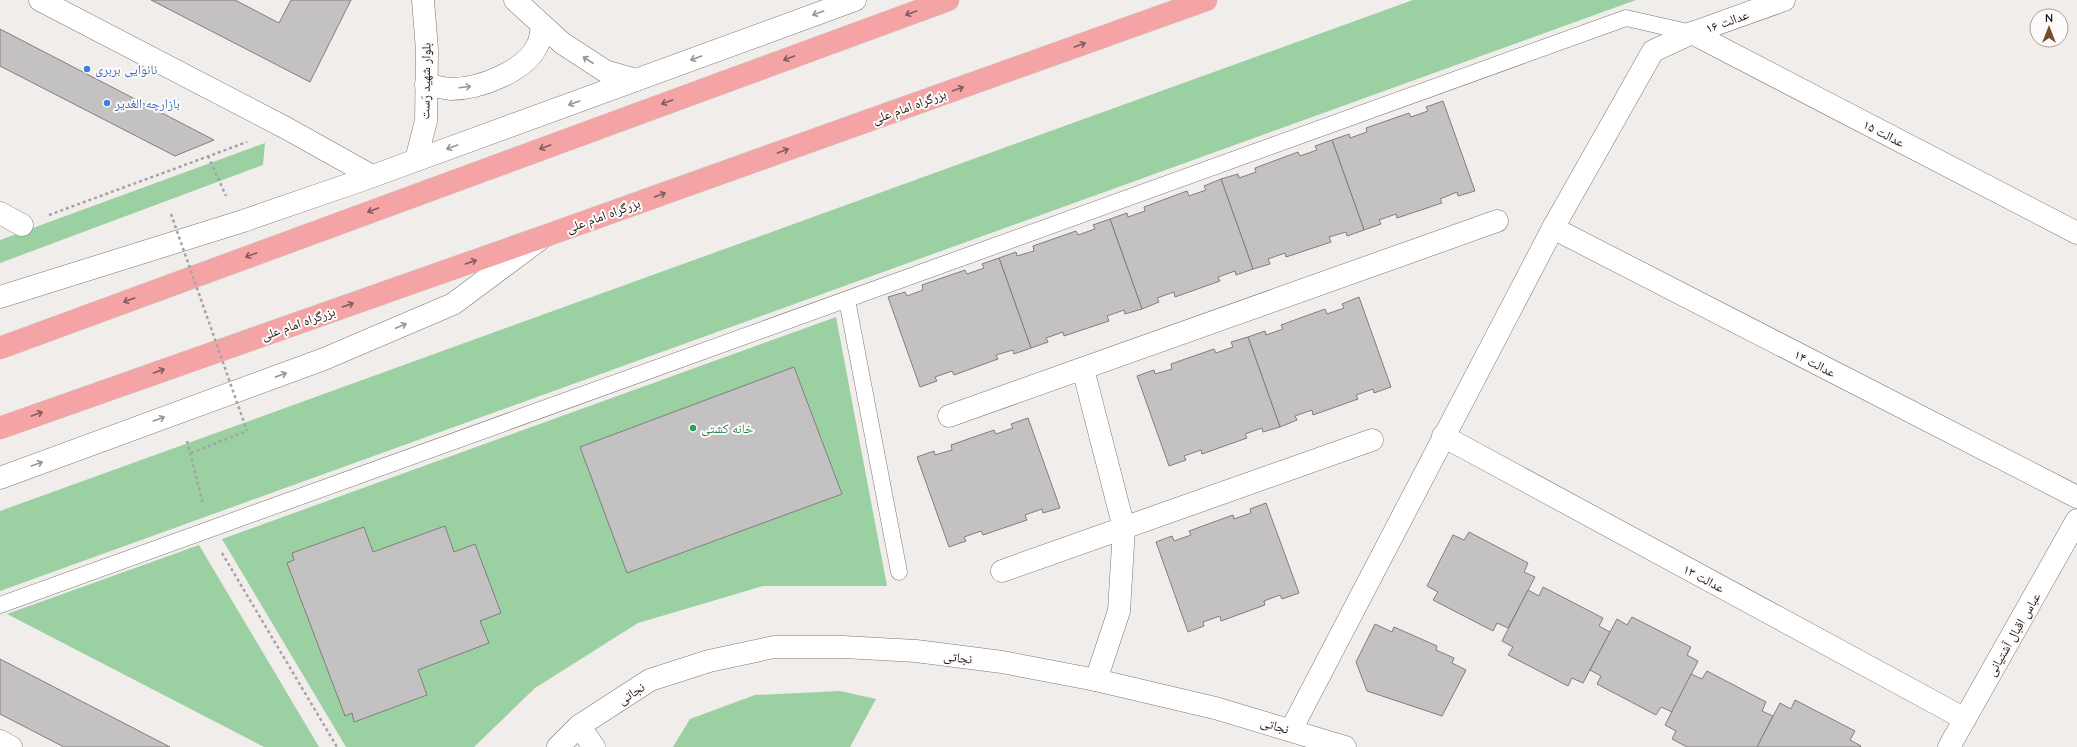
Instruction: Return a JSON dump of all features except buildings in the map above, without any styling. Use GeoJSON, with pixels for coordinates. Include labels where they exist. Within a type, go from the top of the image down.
{"type":"FeatureCollection","features":[{"type":"Feature","properties":{"kind":"highway"},"geometry":{"type":"LineString","coordinates":[[0,348],[948,0]]}},
{"type":"Feature","properties":{"kind":"highway","name":"بزرگراه امام علی"},"geometry":{"type":"LineString","coordinates":[[0,428],[545,236],[1206,0]]}},
{"type":"Feature","properties":{"kind":"street"},"geometry":{"type":"LineString","coordinates":[[40,0],[286,128],[372,176]]}},
{"type":"Feature","properties":{"kind":"street","name":"بلوار شهید رَست"},"geometry":{"type":"LineString","coordinates":[[416,160],[426,121],[427,50],[423,0]]}},
{"type":"Feature","properties":{"kind":"street"},"geometry":{"type":"LineString","coordinates":[[515,0],[562,43],[605,71],[636,80]]}},
{"type":"Feature","properties":{"kind":"street"},"geometry":{"type":"LineString","coordinates":[[0,297],[244,221],[372,176],[855,0]]}},
{"type":"Feature","properties":{"kind":"street","name":"عدالت ۱۶"},"geometry":{"type":"LineString","coordinates":[[1291,730],[1443,436],[1553,228],[1653,51],[1692,33],[1784,0]]}},
{"type":"Feature","properties":{"kind":"street"},"geometry":{"type":"LineString","coordinates":[[426,85],[451,89],[475,86],[502,76],[528,61],[538,44],[542,25]]}},
{"type":"Feature","properties":{"kind":"street","name":"عدالت ۱۵"},"geometry":{"type":"LineString","coordinates":[[1692,33],[2077,233]]}},
{"type":"Feature","properties":{"kind":"street"},"geometry":{"type":"LineString","coordinates":[[0,213],[22,225]]}},
{"type":"Feature","properties":{"kind":"street"},"geometry":{"type":"LineString","coordinates":[[949,416],[1497,221]]}},
{"type":"Feature","properties":{"kind":"street","name":"عدالت ۱۴"},"geometry":{"type":"LineString","coordinates":[[1553,228],[2077,497]]}},
{"type":"Feature","properties":{"kind":"street"},"geometry":{"type":"LineString","coordinates":[[0,478],[324,359],[453,304],[545,236]]}},
{"type":"Feature","properties":{"kind":"street"},"geometry":{"type":"LineString","coordinates":[[1083,369],[1124,528],[1120,611],[1096,680]]}},
{"type":"Feature","properties":{"kind":"street","name":"عدالت ۱۳"},"geometry":{"type":"LineString","coordinates":[[1443,436],[1965,719]]}},
{"type":"Feature","properties":{"kind":"street"},"geometry":{"type":"LineString","coordinates":[[1002,571],[1372,440]]}},
{"type":"Feature","properties":{"kind":"street","name":"عباس اقبال آشتیانی"},"geometry":{"type":"LineString","coordinates":[[1949,747],[2077,520]]}},
{"type":"Feature","properties":{"kind":"street","name":"نجاتی"},"geometry":{"type":"LineString","coordinates":[[558,747],[579,726],[650,680],[709,660],[774,647],[843,647],[916,651],[1002,662],[1096,680],[1215,708],[1345,747]]}},
{"type":"Feature","properties":{"kind":"street"},"geometry":{"type":"LineString","coordinates":[[579,726],[594,747]]}},
{"type":"Feature","properties":{"kind":"street"},"geometry":{"type":"LineString","coordinates":[[0,741],[11,747]]}},
{"type":"Feature","properties":{"kind":"lane"},"geometry":{"type":"LineString","coordinates":[[0,605],[1626,18],[1692,33]]}},
{"type":"Feature","properties":{"kind":"lane"},"geometry":{"type":"LineString","coordinates":[[847,300],[899,572]]}},
{"type":"Feature","properties":{"kind":"path"},"geometry":{"type":"LineString","coordinates":[[22,225],[286,128]]}},
{"type":"Feature","properties":{"kind":"path"},"geometry":{"type":"LineString","coordinates":[[208,156],[226,195]]}},
{"type":"Feature","properties":{"kind":"path"},"geometry":{"type":"LineString","coordinates":[[171,214],[247,431],[191,453],[209,530],[337,747]]}},
{"type":"Feature","properties":{"kind":"green space"},"geometry":{"type":"Polygon","coordinates":[[[1413,0],[1636,0],[0,591],[0,511],[1413,0]]]}},
{"type":"Feature","properties":{"kind":"green space"},"geometry":{"type":"Polygon","coordinates":[[[265,143],[263,165],[0,263],[0,240],[265,143]]]}},
{"type":"Feature","properties":{"kind":"green space","name":"خانه کشتی"},"geometry":{"type":"Polygon","coordinates":[[[836,317],[887,586],[763,586],[638,623],[535,688],[474,747],[346,747],[222,539],[836,317]]]}},
{"type":"Feature","properties":{"kind":"green space"},"geometry":{"type":"Polygon","coordinates":[[[199,545],[319,747],[264,747],[7,614],[199,545]]]}},
{"type":"Feature","properties":{"kind":"green space"},"geometry":{"type":"Polygon","coordinates":[[[840,691],[876,699],[850,747],[673,747],[690,719],[755,695],[840,691]]]}},
{"type":"Feature","properties":{"kind":"place","name":"نانوایی بربری"},"geometry":{"type":"Point","coordinates":[87,69]}},
{"type":"Feature","properties":{"kind":"place","name":"بازارچه الغدیر"},"geometry":{"type":"Point","coordinates":[107,103]}},
{"type":"Feature","properties":{"kind":"place","name":"خانه کشتی"},"geometry":{"type":"Point","coordinates":[693,428]}}]}
